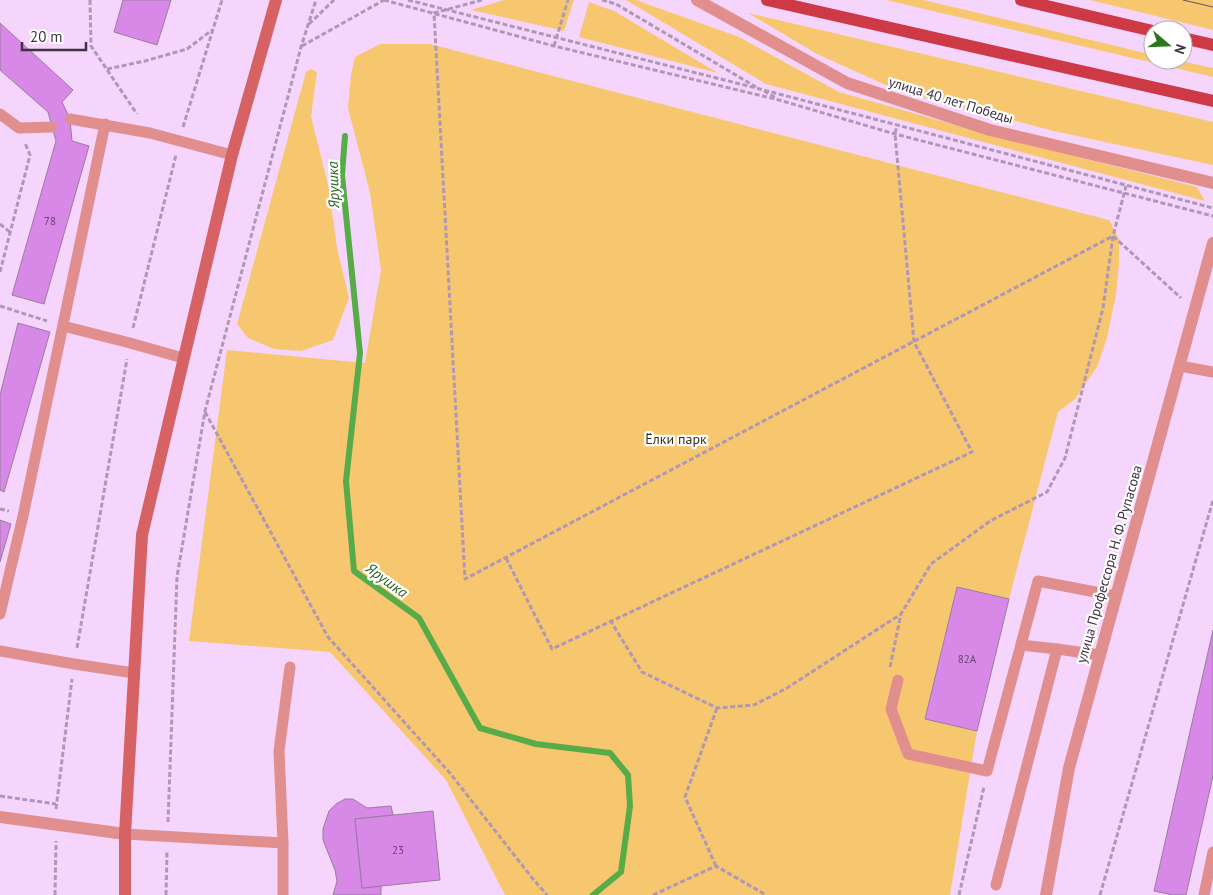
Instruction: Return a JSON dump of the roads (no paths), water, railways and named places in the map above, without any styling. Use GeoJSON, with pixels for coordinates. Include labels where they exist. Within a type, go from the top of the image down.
{"type":"FeatureCollection","features":[{"type":"Feature","properties":{"kind":"main road"},"geometry":{"type":"LineString","coordinates":[[767,0],[1213,101]]}},
{"type":"Feature","properties":{"kind":"main road"},"geometry":{"type":"LineString","coordinates":[[1021,0],[1143,29]]}},
{"type":"Feature","properties":{"kind":"main road"},"geometry":{"type":"LineString","coordinates":[[1193,40],[1213,45]]}},
{"type":"Feature","properties":{"kind":"street"},"geometry":{"type":"LineString","coordinates":[[125,895],[125,834],[142,535],[232,155],[276,0]]}},
{"type":"Feature","properties":{"kind":"street","name":"улица 40 лет Победы"},"geometry":{"type":"LineString","coordinates":[[697,0],[847,83],[990,130],[1213,182]]}},
{"type":"Feature","properties":{"kind":"street","name":"улица Профессора Н. Ф. Рупасова"},"geometry":{"type":"LineString","coordinates":[[1046,895],[1069,768],[1213,244]]}},
{"type":"Feature","properties":{"kind":"street"},"geometry":{"type":"LineString","coordinates":[[0,817],[125,834]]}},
{"type":"Feature","properties":{"kind":"lane"},"geometry":{"type":"LineString","coordinates":[[0,114],[19,128],[52,127]]}},
{"type":"Feature","properties":{"kind":"lane"},"geometry":{"type":"LineString","coordinates":[[70,119],[150,133],[232,155]]}},
{"type":"Feature","properties":{"kind":"lane"},"geometry":{"type":"LineString","coordinates":[[0,614],[24,516],[105,124]]}},
{"type":"Feature","properties":{"kind":"lane"},"geometry":{"type":"LineString","coordinates":[[62,326],[130,342],[183,358]]}},
{"type":"Feature","properties":{"kind":"lane"},"geometry":{"type":"LineString","coordinates":[[1180,366],[1213,372]]}},
{"type":"Feature","properties":{"kind":"lane"},"geometry":{"type":"LineString","coordinates":[[898,680],[891,709],[908,754],[987,772],[1038,581],[1116,596]]}},
{"type":"Feature","properties":{"kind":"lane"},"geometry":{"type":"LineString","coordinates":[[1021,645],[1100,655]]}},
{"type":"Feature","properties":{"kind":"lane"},"geometry":{"type":"LineString","coordinates":[[996,885],[1057,649]]}},
{"type":"Feature","properties":{"kind":"lane"},"geometry":{"type":"LineString","coordinates":[[0,650],[134,673]]}},
{"type":"Feature","properties":{"kind":"lane"},"geometry":{"type":"LineString","coordinates":[[283,895],[279,750],[290,667]]}},
{"type":"Feature","properties":{"kind":"lane"},"geometry":{"type":"LineString","coordinates":[[125,834],[283,843]]}},
{"type":"Feature","properties":{"kind":"lane"},"geometry":{"type":"LineString","coordinates":[[1204,895],[1213,852]]}},
{"type":"Feature","properties":{"kind":"waterway","name":"Ярушка"},"geometry":{"type":"LineString","coordinates":[[345,136],[342,175],[360,353],[346,481],[354,571],[419,618],[480,728],[536,744],[610,753],[628,775],[630,806],[621,872],[593,895]]}},
{"type":"Feature","properties":{"kind":"tram line"},"geometry":{"type":"LineString","coordinates":[[1183,0],[1213,7]]}},
{"type":"Feature","properties":{"kind":"park label","name":"Ёлки парк"},"geometry":{"type":"Point","coordinates":[676,439]}}]}
